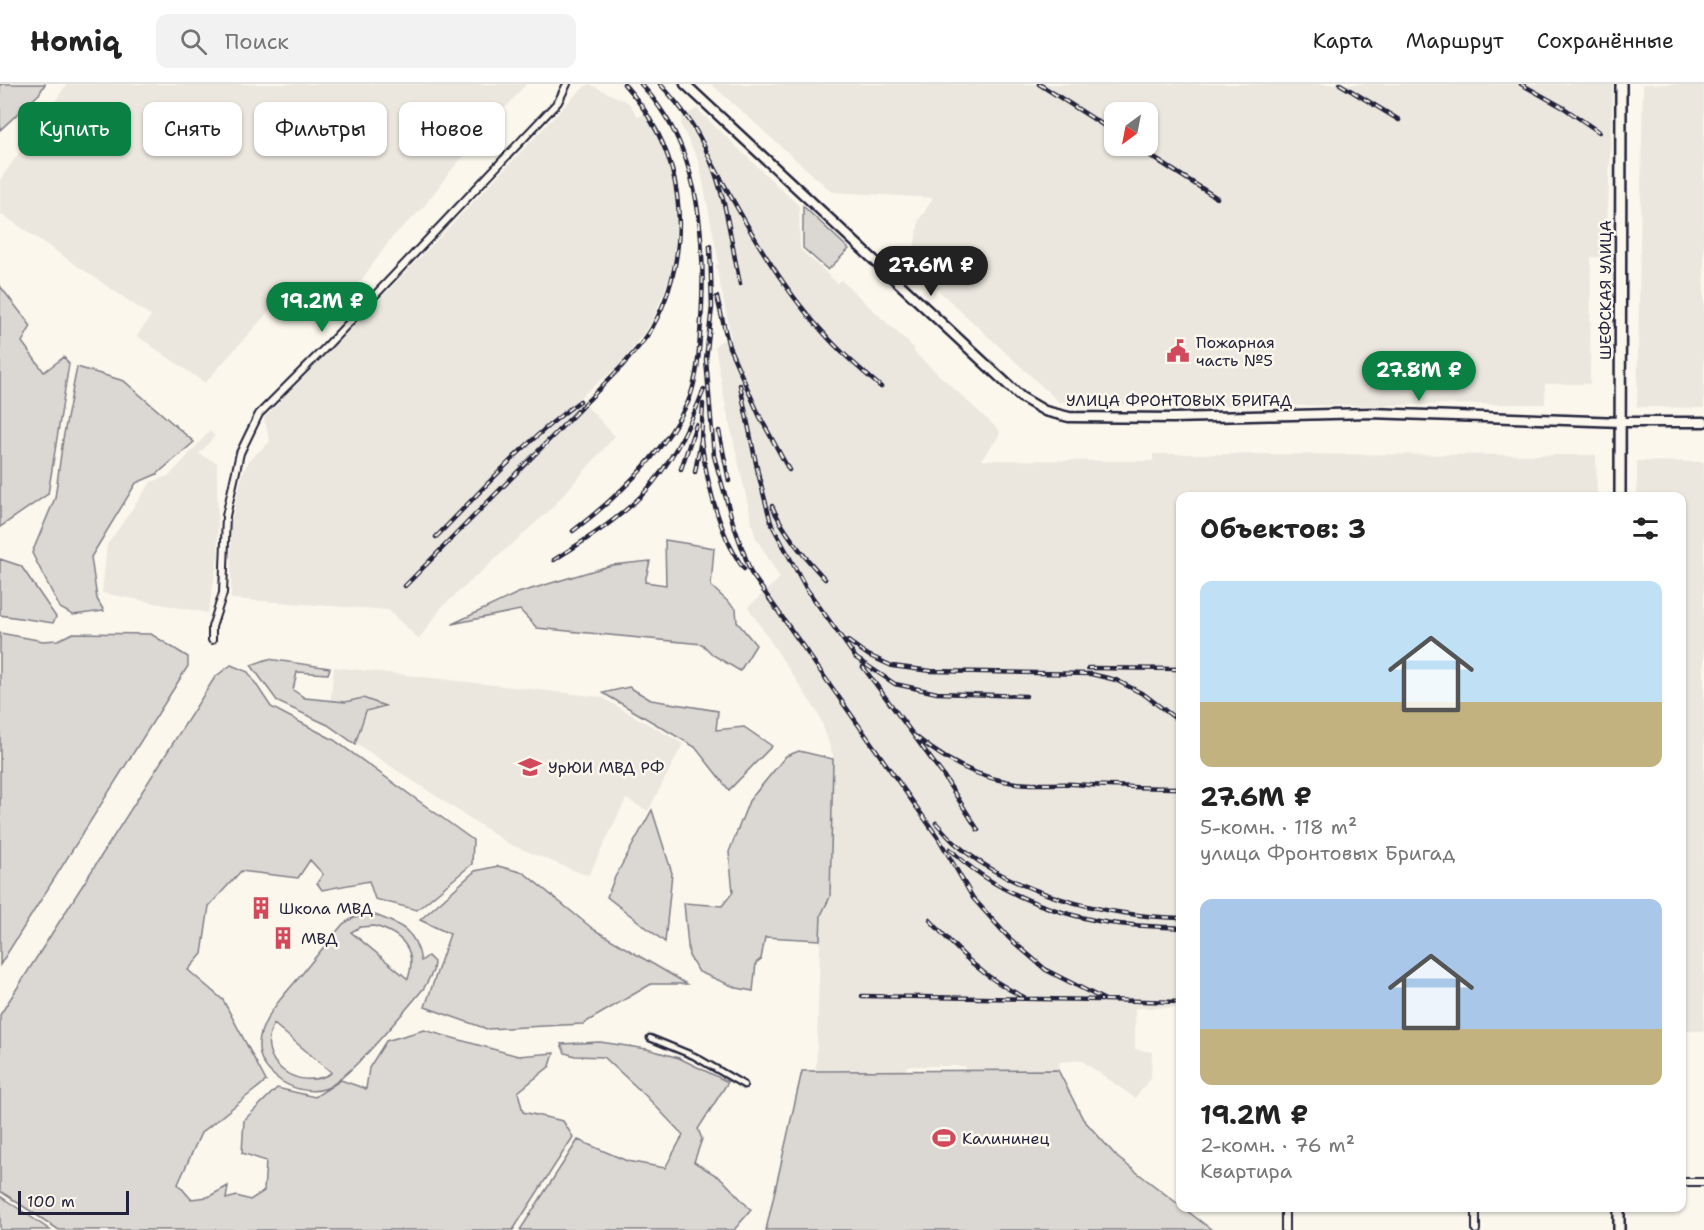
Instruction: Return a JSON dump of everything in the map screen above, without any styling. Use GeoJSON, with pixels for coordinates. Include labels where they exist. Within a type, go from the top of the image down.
{"type":"FeatureCollection","features":[{"type":"Feature","properties":{"kind":"main road","name":"УЛИЦА ФРОНТОВЫХ БРИГАД"},"geometry":{"type":"LineString","coordinates":[[685,84],[1013,389],[1033,405],[1045,411],[1070,417],[1173,418],[1370,413],[1621,422]]}},
{"type":"Feature","properties":{"kind":"main road","name":"ШЕФСКАЯ УЛИЦА"},"geometry":{"type":"LineString","coordinates":[[1620,492],[1621,84]]}},
{"type":"Feature","properties":{"kind":"main road"},"geometry":{"type":"LineString","coordinates":[[1621,422],[1704,423]]}},
{"type":"Feature","properties":{"kind":"main road"},"geometry":{"type":"LineString","coordinates":[[1619,1212],[1619,1230]]}},
{"type":"Feature","properties":{"kind":"street"},"geometry":{"type":"LineString","coordinates":[[212,640],[212,627],[223,593],[226,516],[240,453],[259,414],[325,348],[558,102],[567,84]]}},
{"type":"Feature","properties":{"kind":"street"},"geometry":{"type":"LineString","coordinates":[[650,1038],[694,1056],[744,1085]]}},
{"type":"Feature","properties":{"kind":"street"},"geometry":{"type":"LineString","coordinates":[[1686,1182],[1704,1182]]}},
{"type":"Feature","properties":{"kind":"street"},"geometry":{"type":"LineString","coordinates":[[1285,1212],[1285,1230]]}},
{"type":"Feature","properties":{"kind":"street"},"geometry":{"type":"LineString","coordinates":[[1476,1212],[1476,1230]]}},
{"type":"Feature","properties":{"kind":"shaded area"},"geometry":{"type":"Polygon","coordinates":[[[0,84],[45,84],[30,102],[18,102],[18,113],[0,130],[0,84]]]}},
{"type":"Feature","properties":{"kind":"shaded area"},"geometry":{"type":"Polygon","coordinates":[[[67,84],[526,84],[505,108],[505,102],[399,102],[399,156],[464,156],[422,209],[393,236],[363,278],[350,291],[339,297],[306,303],[297,281],[205,383],[137,336],[151,316],[0,213],[0,180],[18,154],[131,156],[131,102],[54,102],[67,84]]]}},
{"type":"Feature","properties":{"kind":"shaded area"},"geometry":{"type":"Polygon","coordinates":[[[589,84],[629,103],[638,117],[644,114],[662,143],[672,175],[677,204],[674,260],[665,290],[651,323],[621,364],[579,398],[615,436],[551,509],[442,607],[419,639],[388,610],[231,599],[231,522],[243,472],[250,459],[270,442],[264,418],[577,93],[589,84]]]}},
{"type":"Feature","properties":{"kind":"shaded area"},"geometry":{"type":"Polygon","coordinates":[[[711,84],[1613,84],[1606,257],[1591,257],[1590,384],[1545,384],[1545,404],[1214,406],[1214,403],[1137,405],[1059,402],[911,265],[919,220],[933,198],[832,192],[711,84]]]}},
{"type":"Feature","properties":{"kind":"shaded area"},"geometry":{"type":"Polygon","coordinates":[[[1643,84],[1704,84],[1704,408],[1637,407],[1643,84]]]}},
{"type":"Feature","properties":{"kind":"shaded area"},"geometry":{"type":"Polygon","coordinates":[[[697,109],[799,206],[800,249],[837,283],[841,280],[914,348],[914,352],[1000,431],[999,436],[981,460],[1153,461],[1153,454],[1596,455],[1597,492],[1176,492],[1176,1008],[1135,1008],[1135,1049],[1152,1052],[1151,1078],[1135,1098],[1081,1060],[1060,1062],[1058,1070],[968,1072],[965,1066],[907,1066],[906,1070],[816,1070],[821,915],[830,897],[833,755],[819,715],[748,607],[780,578],[755,536],[725,403],[715,346],[731,337],[716,265],[719,264],[699,162],[681,125],[682,117],[697,109]]]}},
{"type":"Feature","properties":{"kind":"shaded area"},"geometry":{"type":"Polygon","coordinates":[[[803,206],[849,249],[828,270],[803,248],[803,206]]]}},
{"type":"Feature","properties":{"kind":"shaded area"},"geometry":{"type":"Polygon","coordinates":[[[0,286],[31,326],[22,342],[44,372],[64,357],[69,364],[48,494],[0,527],[0,286]]]}},
{"type":"Feature","properties":{"kind":"shaded area"},"geometry":{"type":"Polygon","coordinates":[[[77,367],[124,381],[194,442],[157,474],[136,483],[91,557],[97,599],[104,611],[73,615],[60,608],[32,553],[55,498],[63,439],[77,367]]]}},
{"type":"Feature","properties":{"kind":"shaded area"},"geometry":{"type":"Polygon","coordinates":[[[210,431],[215,436],[199,454],[217,463],[218,557],[208,613],[102,593],[107,545],[151,482],[170,475],[210,431]]]}},
{"type":"Feature","properties":{"kind":"shaded area"},"geometry":{"type":"Polygon","coordinates":[[[1637,461],[1704,462],[1704,1031],[1686,1031],[1686,492],[1637,492],[1637,461]]]}},
{"type":"Feature","properties":{"kind":"shaded area"},"geometry":{"type":"Polygon","coordinates":[[[665,540],[714,548],[711,586],[736,609],[737,622],[756,645],[740,671],[713,655],[702,644],[537,628],[520,610],[452,624],[518,593],[612,565],[650,561],[645,582],[666,585],[665,540]]]}},
{"type":"Feature","properties":{"kind":"shaded area"},"geometry":{"type":"Polygon","coordinates":[[[0,559],[21,566],[56,617],[53,623],[0,615],[0,559]]]}},
{"type":"Feature","properties":{"kind":"shaded area"},"geometry":{"type":"Polygon","coordinates":[[[0,633],[43,641],[58,640],[73,633],[151,634],[188,657],[188,666],[0,965],[0,633]]]}},
{"type":"Feature","properties":{"kind":"shaded area"},"geometry":{"type":"Polygon","coordinates":[[[268,659],[330,668],[328,674],[297,672],[293,690],[305,698],[345,702],[363,698],[385,706],[366,711],[355,744],[328,725],[278,702],[251,665],[268,659]]]}},
{"type":"Feature","properties":{"kind":"shaded area"},"geometry":{"type":"Polygon","coordinates":[[[231,665],[248,672],[271,707],[334,740],[473,840],[472,864],[417,910],[375,899],[369,881],[322,890],[317,883],[323,874],[310,860],[298,878],[241,871],[209,906],[202,954],[188,970],[223,1000],[266,1081],[201,1133],[178,1184],[191,1199],[208,1197],[228,1186],[226,1199],[237,1196],[250,1200],[264,1191],[266,1161],[242,1153],[244,1120],[277,1088],[315,1097],[341,1080],[366,1089],[369,1068],[386,1041],[424,1030],[518,1056],[554,1053],[550,1066],[518,1092],[523,1112],[563,1121],[573,1137],[513,1230],[59,1230],[0,1191],[0,1015],[215,677],[231,665]]]}},
{"type":"Feature","properties":{"kind":"shaded area","name":"УрЮИ МВД РФ"},"geometry":{"type":"Polygon","coordinates":[[[334,667],[601,697],[683,744],[648,811],[626,799],[589,875],[583,874],[509,844],[328,725],[334,667]]]}},
{"type":"Feature","properties":{"kind":"shaded area"},"geometry":{"type":"Polygon","coordinates":[[[629,687],[651,700],[718,711],[716,730],[744,727],[772,746],[729,790],[695,747],[603,693],[629,687]]]}},
{"type":"Feature","properties":{"kind":"shaded area"},"geometry":{"type":"Polygon","coordinates":[[[799,751],[833,759],[830,897],[821,915],[820,940],[765,937],[761,959],[756,963],[753,991],[737,988],[699,972],[689,956],[684,903],[722,906],[733,892],[729,852],[749,801],[786,756],[799,751]]]}},
{"type":"Feature","properties":{"kind":"shaded area"},"geometry":{"type":"Polygon","coordinates":[[[652,810],[672,873],[665,942],[607,897],[615,877],[652,810]]]}},
{"type":"Feature","properties":{"kind":"shaded area"},"geometry":{"type":"Polygon","coordinates":[[[498,866],[524,873],[593,929],[687,984],[651,984],[583,1024],[487,1029],[425,1007],[450,934],[420,920],[475,871],[498,866]]]}},
{"type":"Feature","properties":{"kind":"shaded area"},"geometry":{"type":"Polygon","coordinates":[[[375,915],[406,930],[416,943],[421,961],[428,956],[434,962],[433,971],[424,988],[376,1044],[334,1084],[312,1091],[293,1087],[277,1078],[265,1065],[259,1052],[264,1024],[282,997],[343,924],[354,917],[375,915]],[[374,926],[360,927],[351,932],[408,979],[411,959],[405,944],[392,933],[374,926]],[[274,1024],[269,1037],[269,1049],[282,1070],[292,1076],[305,1079],[318,1078],[331,1073],[331,1072],[274,1024]]]}},
{"type":"Feature","properties":{"kind":"shaded area"},"geometry":{"type":"Polygon","coordinates":[[[600,1042],[647,1049],[679,1058],[728,1082],[698,1129],[702,1139],[694,1162],[722,1179],[751,1210],[734,1230],[520,1230],[578,1140],[627,1161],[665,1168],[683,1135],[604,1057],[575,1056],[565,1053],[561,1044],[600,1042]]]}},
{"type":"Feature","properties":{"kind":"shaded area","name":"Калининец"},"geometry":{"type":"Polygon","coordinates":[[[1058,1070],[1083,1119],[1118,1158],[1176,1202],[1176,1212],[1188,1212],[1212,1230],[766,1230],[802,1071],[1058,1070]]]}},
{"type":"Feature","properties":{"kind":"shaded area"},"geometry":{"type":"Polygon","coordinates":[[[0,1196],[50,1230],[0,1230],[0,1196]]]}},
{"type":"Feature","properties":{"kind":"railway"},"geometry":{"type":"LineString","coordinates":[[405,586],[621,367],[649,333],[664,304],[677,251],[679,224],[677,197],[672,171],[663,145],[645,111],[624,84]]}},
{"type":"Feature","properties":{"kind":"railway"},"geometry":{"type":"LineString","coordinates":[[573,531],[623,489],[653,456],[678,421],[688,402],[697,369],[702,312],[702,265],[695,193],[682,149],[674,132],[659,107],[641,84]]}},
{"type":"Feature","properties":{"kind":"railway"},"geometry":{"type":"LineString","coordinates":[[660,84],[688,118],[709,157],[724,203],[740,284]]}},
{"type":"Feature","properties":{"kind":"railway"},"geometry":{"type":"LineString","coordinates":[[1039,84],[1104,126]]}},
{"type":"Feature","properties":{"kind":"railway"},"geometry":{"type":"LineString","coordinates":[[1340,84],[1399,120]]}},
{"type":"Feature","properties":{"kind":"railway"},"geometry":{"type":"LineString","coordinates":[[1521,84],[1564,108],[1599,132]]}},
{"type":"Feature","properties":{"kind":"railway"},"geometry":{"type":"LineString","coordinates":[[1151,156],[1217,198]]}},
{"type":"Feature","properties":{"kind":"railway"},"geometry":{"type":"LineString","coordinates":[[709,157],[760,247],[789,290],[835,345],[881,387]]}},
{"type":"Feature","properties":{"kind":"railway"},"geometry":{"type":"LineString","coordinates":[[710,246],[712,307],[706,359],[714,456],[733,523],[751,573],[939,839],[973,898],[1009,938],[1046,970],[1105,1000],[1176,1002]]}},
{"type":"Feature","properties":{"kind":"railway"},"geometry":{"type":"LineString","coordinates":[[717,297],[729,347],[760,417],[789,470]]}},
{"type":"Feature","properties":{"kind":"railway"},"geometry":{"type":"LineString","coordinates":[[740,385],[761,481]]}},
{"type":"Feature","properties":{"kind":"railway"},"geometry":{"type":"LineString","coordinates":[[554,560],[612,521],[654,482],[679,444],[704,389]]}},
{"type":"Feature","properties":{"kind":"railway"},"geometry":{"type":"LineString","coordinates":[[436,537],[523,449],[580,401]]}},
{"type":"Feature","properties":{"kind":"railway"},"geometry":{"type":"LineString","coordinates":[[695,472],[701,440],[703,404]]}},
{"type":"Feature","properties":{"kind":"railway"},"geometry":{"type":"LineString","coordinates":[[681,469],[696,425]]}},
{"type":"Feature","properties":{"kind":"railway"},"geometry":{"type":"LineString","coordinates":[[719,431],[729,481]]}},
{"type":"Feature","properties":{"kind":"railway"},"geometry":{"type":"LineString","coordinates":[[701,440],[715,507],[727,540],[744,569]]}},
{"type":"Feature","properties":{"kind":"railway"},"geometry":{"type":"LineString","coordinates":[[758,473],[771,523],[806,588],[856,658],[895,684],[937,693],[1026,696]]}},
{"type":"Feature","properties":{"kind":"railway"},"geometry":{"type":"LineString","coordinates":[[772,506],[795,545],[825,579]]}},
{"type":"Feature","properties":{"kind":"railway"},"geometry":{"type":"LineString","coordinates":[[848,641],[868,655],[892,666],[931,671],[1091,674],[1116,680],[1145,695],[1176,719]]}},
{"type":"Feature","properties":{"kind":"railway"},"geometry":{"type":"LineString","coordinates":[[863,667],[943,775],[978,830]]}},
{"type":"Feature","properties":{"kind":"railway"},"geometry":{"type":"LineString","coordinates":[[1088,668],[1176,669]]}},
{"type":"Feature","properties":{"kind":"railway"},"geometry":{"type":"LineString","coordinates":[[915,736],[936,752],[971,771],[1009,782],[1176,788]]}},
{"type":"Feature","properties":{"kind":"railway"},"geometry":{"type":"LineString","coordinates":[[936,823],[955,843],[978,861],[1032,889],[1061,899],[1121,913],[1176,918]]}},
{"type":"Feature","properties":{"kind":"railway"},"geometry":{"type":"LineString","coordinates":[[950,849],[965,863],[1000,886],[1018,896],[1058,911],[1108,923],[1176,928]]}},
{"type":"Feature","properties":{"kind":"railway"},"geometry":{"type":"LineString","coordinates":[[930,920],[984,973],[1024,997]]}},
{"type":"Feature","properties":{"kind":"railway"},"geometry":{"type":"LineString","coordinates":[[862,996],[1102,1000]]}},
{"type":"Feature","properties":{"kind":"place","name":"Пожарная часть №5"},"geometry":{"type":"Point","coordinates":[1178,351]}},
{"type":"Feature","properties":{"kind":"place","name":"УрЮИ МВД РФ"},"geometry":{"type":"Point","coordinates":[530,767]}},
{"type":"Feature","properties":{"kind":"place","name":"Школа МВД"},"geometry":{"type":"Point","coordinates":[261,908]}},
{"type":"Feature","properties":{"kind":"place","name":"МВД"},"geometry":{"type":"Point","coordinates":[283,938]}},
{"type":"Feature","properties":{"kind":"place","name":"Калининец"},"geometry":{"type":"Point","coordinates":[944,1138]}}]}
